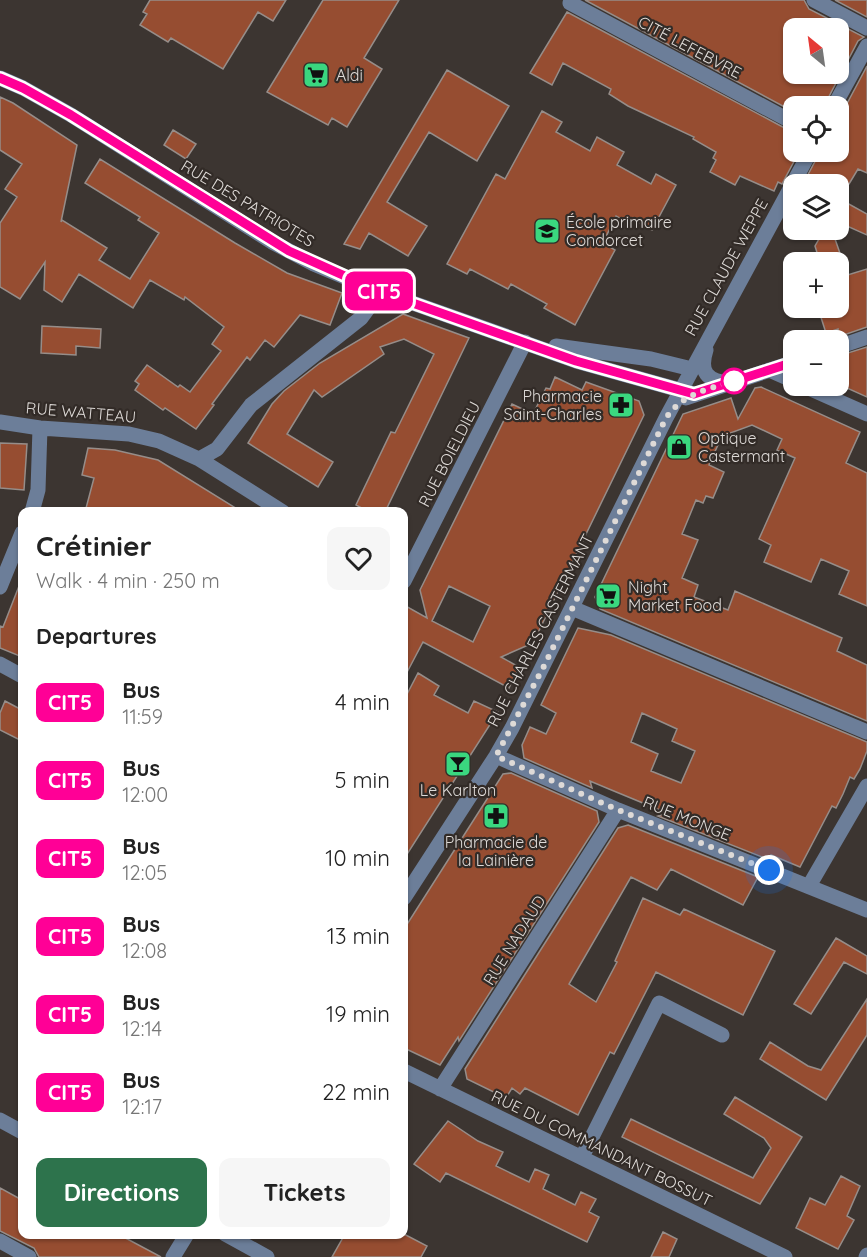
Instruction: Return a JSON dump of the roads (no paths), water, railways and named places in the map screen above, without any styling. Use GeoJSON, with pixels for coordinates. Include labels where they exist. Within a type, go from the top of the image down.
{"type":"FeatureCollection","features":[{"type":"Feature","properties":{"kind":"street"},"geometry":{"type":"LineString","coordinates":[[814,0],[867,28]]}},
{"type":"Feature","properties":{"kind":"street","name":"CITÉ LEFEBVRE"},"geometry":{"type":"LineString","coordinates":[[570,3],[783,117]]}},
{"type":"Feature","properties":{"kind":"street"},"geometry":{"type":"LineString","coordinates":[[840,96],[867,46]]}},
{"type":"Feature","properties":{"kind":"street","name":"RUE DES PATRIOTES"},"geometry":{"type":"LineString","coordinates":[[0,78],[71,115],[289,251],[376,290],[576,361],[687,393]]}},
{"type":"Feature","properties":{"kind":"street","name":"RUE CLAUDE WEPPE"},"geometry":{"type":"LineString","coordinates":[[692,369],[805,162]]}},
{"type":"Feature","properties":{"kind":"street"},"geometry":{"type":"LineString","coordinates":[[199,459],[217,449],[251,405],[361,318],[372,303],[376,290]]}},
{"type":"Feature","properties":{"kind":"street"},"geometry":{"type":"LineString","coordinates":[[711,333],[703,359],[705,372],[714,380],[729,383]]}},
{"type":"Feature","properties":{"kind":"street"},"geometry":{"type":"LineString","coordinates":[[849,343],[867,337]]}},
{"type":"Feature","properties":{"kind":"street","name":"RUE DES PATRIOTES"},"geometry":{"type":"LineString","coordinates":[[525,342],[651,359],[692,369]]}},
{"type":"Feature","properties":{"kind":"street","name":"RUE BOIELDIEU"},"geometry":{"type":"LineString","coordinates":[[408,573],[525,342]]}},
{"type":"Feature","properties":{"kind":"street"},"geometry":{"type":"LineString","coordinates":[[692,369],[687,393],[729,383],[783,366]]}},
{"type":"Feature","properties":{"kind":"street"},"geometry":{"type":"LineString","coordinates":[[769,370],[783,376]]}},
{"type":"Feature","properties":{"kind":"street","name":"RUE CHARLES CASTERMANT"},"geometry":{"type":"LineString","coordinates":[[410,876],[496,756],[666,418],[687,393]]}},
{"type":"Feature","properties":{"kind":"street"},"geometry":{"type":"LineString","coordinates":[[826,396],[867,414]]}},
{"type":"Feature","properties":{"kind":"street","name":"RUE WATTEAU"},"geometry":{"type":"LineString","coordinates":[[0,422],[40,428],[145,436],[199,459],[275,507]]}},
{"type":"Feature","properties":{"kind":"street"},"geometry":{"type":"LineString","coordinates":[[33,507],[38,490],[40,428]]}},
{"type":"Feature","properties":{"kind":"street"},"geometry":{"type":"LineString","coordinates":[[0,587],[18,543]]}},
{"type":"Feature","properties":{"kind":"street"},"geometry":{"type":"LineString","coordinates":[[572,608],[867,732]]}},
{"type":"Feature","properties":{"kind":"street"},"geometry":{"type":"LineString","coordinates":[[0,664],[18,674]]}},
{"type":"Feature","properties":{"kind":"street","name":"RUE MONGE"},"geometry":{"type":"LineString","coordinates":[[496,756],[618,810],[867,910]]}},
{"type":"Feature","properties":{"kind":"street"},"geometry":{"type":"LineString","coordinates":[[809,886],[867,786]]}},
{"type":"Feature","properties":{"kind":"street","name":"RUE NADAUD"},"geometry":{"type":"LineString","coordinates":[[440,1089],[618,810]]}},
{"type":"Feature","properties":{"kind":"street"},"geometry":{"type":"LineString","coordinates":[[582,1157],[659,1003],[722,1035]]}},
{"type":"Feature","properties":{"kind":"street","name":"RUE DU COMMANDANT BOSSUT"},"geometry":{"type":"LineString","coordinates":[[408,1073],[786,1257]]}},
{"type":"Feature","properties":{"kind":"street"},"geometry":{"type":"LineString","coordinates":[[0,1120],[18,1130]]}},
{"type":"Feature","properties":{"kind":"street"},"geometry":{"type":"LineString","coordinates":[[173,1257],[184,1239]]}},
{"type":"Feature","properties":{"kind":"street"},"geometry":{"type":"LineString","coordinates":[[234,1239],[267,1257]]}},
{"type":"Feature","properties":{"kind":"street"},"geometry":{"type":"LineString","coordinates":[[0,1241],[29,1257]]}},
{"type":"Feature","properties":{"kind":"place","name":"Aldi"},"geometry":{"type":"Point","coordinates":[316,75]}},
{"type":"Feature","properties":{"kind":"place","name":"École primaire Condorcet"},"geometry":{"type":"Point","coordinates":[547,231]}},
{"type":"Feature","properties":{"kind":"place","name":"Pharmacie Saint-Charles"},"geometry":{"type":"Point","coordinates":[621,405]}},
{"type":"Feature","properties":{"kind":"place","name":"Optique Castermant"},"geometry":{"type":"Point","coordinates":[679,447]}},
{"type":"Feature","properties":{"kind":"place","name":"Night Market Food"},"geometry":{"type":"Point","coordinates":[608,596]}},
{"type":"Feature","properties":{"kind":"place","name":"Le Karlton"},"geometry":{"type":"Point","coordinates":[458,764]}},
{"type":"Feature","properties":{"kind":"place","name":"Pharmacie de la Lainière"},"geometry":{"type":"Point","coordinates":[496,816]}}]}
